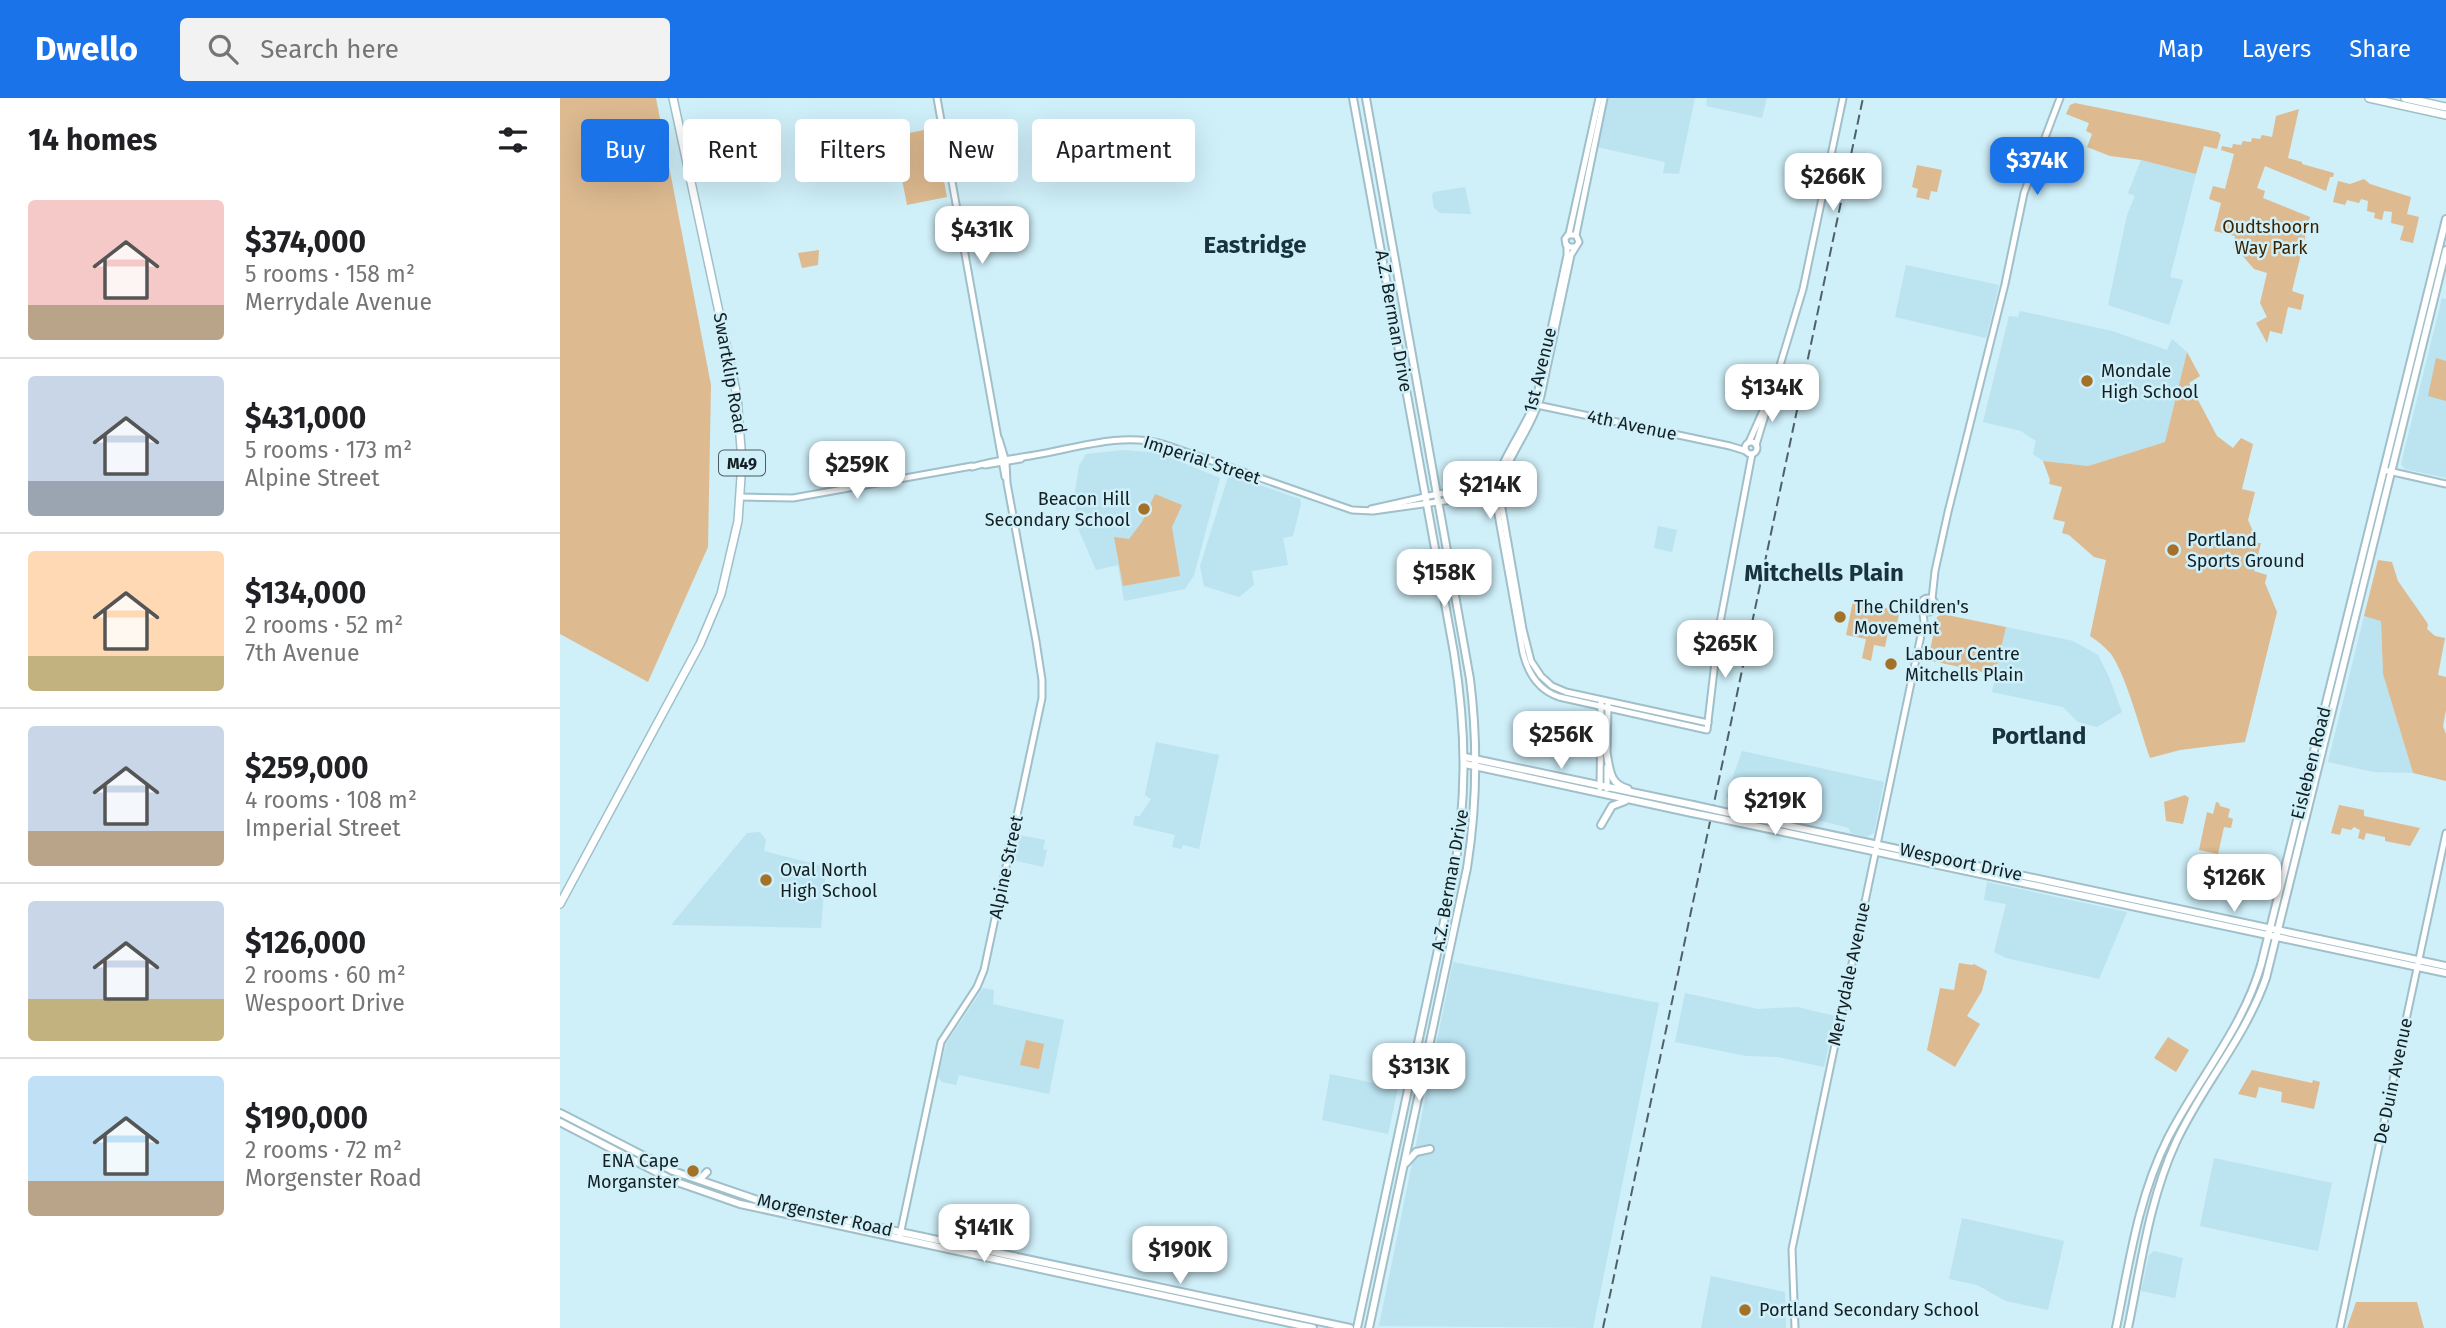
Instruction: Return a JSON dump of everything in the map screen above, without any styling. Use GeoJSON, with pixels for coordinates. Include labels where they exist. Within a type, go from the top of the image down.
{"type":"FeatureCollection","features":[{"type":"Feature","properties":{"kind":"main road","name":"Swartklip Road"},"geometry":{"type":"LineString","coordinates":[[560,904],[694,656],[715,612],[733,552],[740,497],[742,440],[737,396],[673,98]]}},
{"type":"Feature","properties":{"kind":"main road","name":"A.Z. Berman Drive"},"geometry":{"type":"LineString","coordinates":[[1353,98],[1459,680],[1465,760],[1464,808],[1452,884],[1357,1328]]}},
{"type":"Feature","properties":{"kind":"main road","name":"A.Z. Berman Drive"},"geometry":{"type":"LineString","coordinates":[[1366,98],[1470,679],[1476,763],[1467,868],[1368,1328]]}},
{"type":"Feature","properties":{"kind":"main road"},"geometry":{"type":"LineString","coordinates":[[2369,98],[2446,115]]}},
{"type":"Feature","properties":{"kind":"main road"},"geometry":{"type":"LineString","coordinates":[[2405,98],[2446,107]]}},
{"type":"Feature","properties":{"kind":"main road","name":"Eisleben Road"},"geometry":{"type":"LineString","coordinates":[[2128,1328],[2153,1206],[2168,1160],[2184,1126],[2250,1017],[2266,978],[2274,933],[2446,219]]}},
{"type":"Feature","properties":{"kind":"main road","name":"Eisleben Road"},"geometry":{"type":"LineString","coordinates":[[2387,471],[2446,250]]}},
{"type":"Feature","properties":{"kind":"main road"},"geometry":{"type":"LineString","coordinates":[[1607,755],[1611,776],[1617,785],[1648,795]]}},
{"type":"Feature","properties":{"kind":"main road","name":"Wespoort Drive"},"geometry":{"type":"LineString","coordinates":[[1465,760],[1604,791],[1630,800],[1728,816],[2418,964],[2446,973]]}},
{"type":"Feature","properties":{"kind":"main road","name":"Wespoort Drive"},"geometry":{"type":"LineString","coordinates":[[1604,791],[1648,795],[1692,809]]}},
{"type":"Feature","properties":{"kind":"main road"},"geometry":{"type":"LineString","coordinates":[[1601,825],[1612,806],[1630,800]]}},
{"type":"Feature","properties":{"kind":"main road","name":"Eisleben Road"},"geometry":{"type":"LineString","coordinates":[[2116,1328],[2135,1232],[2155,1167],[2173,1128],[2241,1016],[2274,933]]}},
{"type":"Feature","properties":{"kind":"main road","name":"Wespoort Drive"},"geometry":{"type":"LineString","coordinates":[[2418,964],[2446,966]]}},
{"type":"Feature","properties":{"kind":"main road","name":"Morgenster Road"},"geometry":{"type":"LineString","coordinates":[[560,1113],[636,1154],[680,1174],[769,1204],[899,1236],[1313,1328]]}},
{"type":"Feature","properties":{"kind":"main road","name":"Morgenster Road"},"geometry":{"type":"LineString","coordinates":[[560,1122],[646,1168],[700,1192],[762,1210],[1350,1328]]}},
{"type":"Feature","properties":{"kind":"main road"},"geometry":{"type":"LineString","coordinates":[[1403,1169],[1416,1152],[1430,1149]]}},
{"type":"Feature","properties":{"kind":"main road"},"geometry":{"type":"LineString","coordinates":[[680,1174],[698,1178],[707,1172]]}},
{"type":"Feature","properties":{"kind":"street","name":"Alpine Street"},"geometry":{"type":"LineString","coordinates":[[899,1236],[941,1042],[977,987],[984,970],[1042,698],[1036,641],[937,98]]}},
{"type":"Feature","properties":{"kind":"street"},"geometry":{"type":"LineString","coordinates":[[1599,98],[1569,234],[1565,239],[1567,245],[1575,247],[1579,241],[1576,235],[1604,98]]}},
{"type":"Feature","properties":{"kind":"street"},"geometry":{"type":"LineString","coordinates":[[1749,453],[1757,451],[1756,445],[1803,289],[1843,98]]}},
{"type":"Feature","properties":{"kind":"street"},"geometry":{"type":"LineString","coordinates":[[1935,571],[1921,604],[1926,611],[1932,610],[1935,605],[1932,599],[1935,571],[1986,359],[1996,329],[2026,185],[2062,98]]}},
{"type":"Feature","properties":{"kind":"street"},"geometry":{"type":"LineString","coordinates":[[1569,234],[1576,235]]}},
{"type":"Feature","properties":{"kind":"street","name":"1st Avenue"},"geometry":{"type":"LineString","coordinates":[[1536,405],[1567,245]]}},
{"type":"Feature","properties":{"kind":"street","name":"1st Avenue"},"geometry":{"type":"LineString","coordinates":[[1497,490],[1536,405],[1570,255],[1575,247]]}},
{"type":"Feature","properties":{"kind":"street"},"geometry":{"type":"LineString","coordinates":[[1497,490],[1523,653],[1529,671],[1542,688],[1553,695],[1707,726],[1717,635],[1749,453],[1748,443],[1772,392]]}},
{"type":"Feature","properties":{"kind":"street","name":"4th Avenue"},"geometry":{"type":"LineString","coordinates":[[1536,405],[1730,446],[1749,453]]}},
{"type":"Feature","properties":{"kind":"street","name":"Imperial Street"},"geometry":{"type":"LineString","coordinates":[[740,497],[793,498],[1121,439],[1149,440],[1342,508],[1369,510],[1497,490]]}},
{"type":"Feature","properties":{"kind":"street"},"geometry":{"type":"LineString","coordinates":[[1748,443],[1756,445]]}},
{"type":"Feature","properties":{"kind":"street","name":"4th Avenue"},"geometry":{"type":"LineString","coordinates":[[1730,446],[1748,443]]}},
{"type":"Feature","properties":{"kind":"street"},"geometry":{"type":"LineString","coordinates":[[2387,471],[2446,484]]}},
{"type":"Feature","properties":{"kind":"street"},"geometry":{"type":"LineString","coordinates":[[1497,490],[1523,629],[1534,666],[1546,682],[1558,690],[1604,704]]}},
{"type":"Feature","properties":{"kind":"street"},"geometry":{"type":"LineString","coordinates":[[1924,599],[1932,599]]}},
{"type":"Feature","properties":{"kind":"street","name":"Merrydale Avenue"},"geometry":{"type":"LineString","coordinates":[[1795,1328],[1792,1249],[1924,621],[1922,608]]}},
{"type":"Feature","properties":{"kind":"street","name":"Merrydale Avenue"},"geometry":{"type":"LineString","coordinates":[[1924,621],[1932,610]]}},
{"type":"Feature","properties":{"kind":"street"},"geometry":{"type":"LineString","coordinates":[[1542,688],[1546,682]]}},
{"type":"Feature","properties":{"kind":"street"},"geometry":{"type":"LineString","coordinates":[[1604,704],[1607,755],[1604,791]]}},
{"type":"Feature","properties":{"kind":"street"},"geometry":{"type":"LineString","coordinates":[[1604,704],[1604,791]]}},
{"type":"Feature","properties":{"kind":"street","name":"De Duin Avenue"},"geometry":{"type":"LineString","coordinates":[[2340,1328],[2446,833]]}},
{"type":"Feature","properties":{"kind":"shaded area"},"geometry":{"type":"Polygon","coordinates":[[[1608,98],[1695,98],[1679,174],[1663,173],[1665,162],[1597,147],[1608,98]]]}},
{"type":"Feature","properties":{"kind":"shaded area"},"geometry":{"type":"Polygon","coordinates":[[[1707,98],[1767,98],[1762,118],[1706,106],[1707,98]]]}},
{"type":"Feature","properties":{"kind":"shaded area"},"geometry":{"type":"Polygon","coordinates":[[[2141,160],[2196,174],[2170,277],[2183,280],[2169,325],[2108,305],[2127,215],[2135,196],[2128,193],[2141,160]]]}},
{"type":"Feature","properties":{"kind":"shaded area"},"geometry":{"type":"Polygon","coordinates":[[[1465,187],[1471,214],[1440,213],[1434,208],[1434,192],[1465,187]]]}},
{"type":"Feature","properties":{"kind":"shaded area"},"geometry":{"type":"Polygon","coordinates":[[[1906,265],[1999,285],[1986,338],[1895,317],[1906,265]]]}},
{"type":"Feature","properties":{"kind":"shaded area"},"geometry":{"type":"Polygon","coordinates":[[[2442,298],[2446,299],[2446,478],[2405,469],[2401,464],[2442,298]]]}},
{"type":"Feature","properties":{"kind":"shaded area","name":"Mondale High School"},"geometry":{"type":"Polygon","coordinates":[[[2020,311],[2112,331],[2167,350],[2172,339],[2187,352],[2165,442],[2088,466],[2043,461],[2033,454],[2036,441],[2021,431],[1983,422],[2009,316],[2018,317],[2020,311]]]}},
{"type":"Feature","properties":{"kind":"shaded area","name":"Beacon Hill Secondary School"},"geometry":{"type":"Polygon","coordinates":[[[1124,450],[1159,453],[1220,478],[1194,575],[1185,589],[1124,601],[1118,565],[1096,570],[1077,526],[1075,492],[1079,466],[1086,454],[1124,450]]]}},
{"type":"Feature","properties":{"kind":"shaded area"},"geometry":{"type":"Polygon","coordinates":[[[1229,474],[1300,499],[1301,504],[1293,536],[1283,538],[1288,565],[1252,571],[1254,585],[1239,597],[1204,586],[1200,566],[1229,474]]]}},
{"type":"Feature","properties":{"kind":"shaded area"},"geometry":{"type":"Polygon","coordinates":[[[1658,526],[1677,530],[1672,552],[1654,548],[1658,526]]]}},
{"type":"Feature","properties":{"kind":"shaded area"},"geometry":{"type":"Polygon","coordinates":[[[2364,616],[2381,620],[2383,674],[2413,773],[2374,772],[2328,762],[2364,616]]]}},
{"type":"Feature","properties":{"kind":"shaded area"},"geometry":{"type":"Polygon","coordinates":[[[2006,627],[2073,641],[2098,655],[2122,712],[2097,727],[2078,722],[2063,707],[1992,692],[2006,627]]]}},
{"type":"Feature","properties":{"kind":"shaded area"},"geometry":{"type":"Polygon","coordinates":[[[1156,742],[1219,755],[1199,849],[1183,845],[1181,849],[1172,847],[1175,835],[1133,825],[1135,816],[1140,816],[1151,799],[1145,795],[1156,742]]]}},
{"type":"Feature","properties":{"kind":"shaded area"},"geometry":{"type":"Polygon","coordinates":[[[1742,751],[1884,782],[1874,833],[1867,837],[1851,833],[1849,828],[1726,797],[1742,751]]]}},
{"type":"Feature","properties":{"kind":"shaded area","name":"Oval North High School"},"geometry":{"type":"Polygon","coordinates":[[[760,832],[766,840],[764,851],[826,867],[821,928],[671,925],[747,833],[760,832]]]}},
{"type":"Feature","properties":{"kind":"shaded area"},"geometry":{"type":"Polygon","coordinates":[[[1019,835],[1045,840],[1043,849],[1047,850],[1043,867],[1013,860],[1019,835]]]}},
{"type":"Feature","properties":{"kind":"shaded area"},"geometry":{"type":"Polygon","coordinates":[[[1987,882],[2127,912],[2099,979],[2006,958],[1994,952],[2006,904],[1984,900],[1987,882]]]}},
{"type":"Feature","properties":{"kind":"shaded area"},"geometry":{"type":"Polygon","coordinates":[[[1453,962],[1659,1003],[1593,1328],[1379,1326],[1453,962]]]}},
{"type":"Feature","properties":{"kind":"shaded area"},"geometry":{"type":"Polygon","coordinates":[[[983,988],[994,990],[993,1004],[1064,1020],[1049,1094],[959,1075],[956,1085],[942,1082],[938,1077],[946,1044],[983,988]]]}},
{"type":"Feature","properties":{"kind":"shaded area"},"geometry":{"type":"Polygon","coordinates":[[[1685,993],[1758,1009],[1797,1007],[1835,1016],[1824,1067],[1778,1057],[1747,1056],[1675,1042],[1685,993]]]}},
{"type":"Feature","properties":{"kind":"shaded area"},"geometry":{"type":"Polygon","coordinates":[[[1330,1074],[1398,1088],[1388,1134],[1322,1120],[1330,1074]]]}},
{"type":"Feature","properties":{"kind":"shaded area"},"geometry":{"type":"Polygon","coordinates":[[[2214,1158],[2332,1183],[2318,1251],[2200,1226],[2214,1158]]]}},
{"type":"Feature","properties":{"kind":"shaded area"},"geometry":{"type":"Polygon","coordinates":[[[1962,1218],[2064,1241],[2048,1310],[2006,1301],[1977,1285],[1949,1279],[1962,1218]]]}},
{"type":"Feature","properties":{"kind":"shaded area"},"geometry":{"type":"Polygon","coordinates":[[[2154,1251],[2183,1258],[2175,1298],[2141,1291],[2149,1255],[2154,1251]]]}},
{"type":"Feature","properties":{"kind":"shaded area","name":"Portland Secondary School"},"geometry":{"type":"Polygon","coordinates":[[[1711,1276],[1785,1292],[1786,1328],[1701,1328],[1711,1276]]]}},
{"type":"Feature","properties":{"kind":"green space"},"geometry":{"type":"Polygon","coordinates":[[[560,98],[656,98],[660,119],[581,119],[581,182],[669,182],[669,166],[711,385],[708,547],[648,682],[560,634],[560,98]]]}},
{"type":"Feature","properties":{"kind":"green space"},"geometry":{"type":"Polygon","coordinates":[[[2075,103],[2218,132],[2221,135],[2217,149],[2204,146],[2196,174],[2141,160],[2110,156],[2087,147],[2092,134],[2086,131],[2089,123],[2066,114],[2070,105],[2075,103]]]}},
{"type":"Feature","properties":{"kind":"green space","name":"Oudtshoorn Way Park"},"geometry":{"type":"Polygon","coordinates":[[[2299,109],[2288,158],[2334,173],[2326,191],[2265,166],[2257,188],[2265,191],[2263,198],[2310,217],[2292,291],[2304,295],[2301,310],[2288,307],[2282,334],[2270,331],[2267,343],[2256,323],[2267,317],[2260,303],[2267,273],[2254,269],[2233,248],[2235,236],[2214,231],[2221,203],[2209,199],[2213,186],[2225,189],[2234,154],[2221,150],[2222,146],[2232,148],[2233,144],[2251,142],[2252,138],[2260,139],[2262,135],[2272,137],[2276,116],[2299,109]]]}},
{"type":"Feature","properties":{"kind":"green space"},"geometry":{"type":"Polygon","coordinates":[[[924,130],[924,182],[944,182],[947,197],[907,205],[903,182],[910,182],[910,133],[924,130]]]}},
{"type":"Feature","properties":{"kind":"green space"},"geometry":{"type":"Polygon","coordinates":[[[1917,165],[1942,170],[1937,192],[1931,191],[1929,200],[1916,197],[1918,189],[1912,187],[1917,165]]]}},
{"type":"Feature","properties":{"kind":"green space"},"geometry":{"type":"Polygon","coordinates":[[[2364,179],[2370,184],[2411,197],[2407,214],[2419,217],[2413,243],[2400,240],[2404,226],[2391,223],[2392,212],[2384,211],[2382,220],[2374,218],[2375,213],[2367,211],[2368,201],[2361,199],[2359,203],[2347,200],[2345,205],[2333,202],[2338,181],[2350,184],[2364,179]]]}},
{"type":"Feature","properties":{"kind":"green space"},"geometry":{"type":"Polygon","coordinates":[[[819,250],[818,265],[802,268],[798,253],[819,250]]]}},
{"type":"Feature","properties":{"kind":"green space","name":"Portland Sports Ground"},"geometry":{"type":"Polygon","coordinates":[[[2187,352],[2200,376],[2189,383],[2217,436],[2233,448],[2241,438],[2253,444],[2242,489],[2255,492],[2248,520],[2258,543],[2261,543],[2254,571],[2267,575],[2265,583],[2277,612],[2245,742],[2180,750],[2150,758],[2117,664],[2109,651],[2090,636],[2106,560],[2094,557],[2069,535],[2062,533],[2065,522],[2053,519],[2062,487],[2049,484],[2043,461],[2088,466],[2165,442],[2187,352]]]}},
{"type":"Feature","properties":{"kind":"green space"},"geometry":{"type":"Polygon","coordinates":[[[2436,358],[2446,361],[2446,401],[2428,396],[2436,358]]]}},
{"type":"Feature","properties":{"kind":"green space"},"geometry":{"type":"Polygon","coordinates":[[[1155,494],[1182,505],[1172,527],[1180,576],[1123,586],[1114,537],[1129,539],[1142,522],[1155,494]]]}},
{"type":"Feature","properties":{"kind":"green space"},"geometry":{"type":"Polygon","coordinates":[[[2378,560],[2392,562],[2398,581],[2428,624],[2427,629],[2435,636],[2445,638],[2438,675],[2446,677],[2443,726],[2446,734],[2446,781],[2413,773],[2383,674],[2381,621],[2364,616],[2378,560]]]}},
{"type":"Feature","properties":{"kind":"green space"},"geometry":{"type":"Polygon","coordinates":[[[1853,601],[1900,611],[1897,623],[1890,622],[1885,647],[1874,645],[1871,661],[1862,658],[1866,639],[1846,635],[1853,601]]]}},
{"type":"Feature","properties":{"kind":"green space"},"geometry":{"type":"Polygon","coordinates":[[[1942,614],[2006,627],[1995,675],[1928,660],[1937,617],[1942,614]]]}},
{"type":"Feature","properties":{"kind":"green space"},"geometry":{"type":"Polygon","coordinates":[[[2185,795],[2189,798],[2183,824],[2166,821],[2164,802],[2185,795]]]}},
{"type":"Feature","properties":{"kind":"green space"},"geometry":{"type":"Polygon","coordinates":[[[2216,802],[2230,809],[2228,817],[2233,819],[2231,828],[2224,827],[2218,854],[2199,850],[2207,812],[2213,814],[2216,802]]]}},
{"type":"Feature","properties":{"kind":"green space"},"geometry":{"type":"Polygon","coordinates":[[[2339,805],[2364,810],[2364,816],[2420,828],[2410,846],[2385,841],[2385,837],[2366,833],[2364,840],[2358,838],[2360,830],[2354,827],[2351,830],[2342,828],[2340,835],[2331,833],[2339,805]]]}},
{"type":"Feature","properties":{"kind":"green space"},"geometry":{"type":"Polygon","coordinates":[[[1959,963],[1974,964],[1987,971],[1982,991],[1967,1016],[1980,1024],[1955,1067],[1927,1050],[1940,988],[1954,990],[1959,963]]]}},
{"type":"Feature","properties":{"kind":"green space"},"geometry":{"type":"Polygon","coordinates":[[[2168,1037],[2189,1050],[2176,1072],[2154,1058],[2168,1037]]]}},
{"type":"Feature","properties":{"kind":"green space"},"geometry":{"type":"Polygon","coordinates":[[[1026,1040],[1044,1044],[1039,1069],[1020,1065],[1026,1040]]]}},
{"type":"Feature","properties":{"kind":"green space"},"geometry":{"type":"Polygon","coordinates":[[[2252,1070],[2312,1083],[2313,1080],[2320,1082],[2314,1109],[2281,1102],[2282,1092],[2259,1087],[2256,1098],[2238,1094],[2252,1070]]]}},
{"type":"Feature","properties":{"kind":"green space"},"geometry":{"type":"Polygon","coordinates":[[[2356,1302],[2417,1302],[2424,1328],[2347,1328],[2356,1302]]]}},
{"type":"Feature","properties":{"kind":"railway"},"geometry":{"type":"LineString","coordinates":[[1603,1328],[1863,98]]}},
{"type":"Feature","properties":{"kind":"place","name":"Mondale High School"},"geometry":{"type":"Point","coordinates":[2087,381]}},
{"type":"Feature","properties":{"kind":"place","name":"Beacon Hill Secondary School"},"geometry":{"type":"Point","coordinates":[1144,509]}},
{"type":"Feature","properties":{"kind":"place","name":"Portland Sports Ground"},"geometry":{"type":"Point","coordinates":[2173,550]}},
{"type":"Feature","properties":{"kind":"place","name":"The Children's Movement"},"geometry":{"type":"Point","coordinates":[1840,617]}},
{"type":"Feature","properties":{"kind":"place","name":"Labour Centre Mitchells Plain"},"geometry":{"type":"Point","coordinates":[1891,664]}},
{"type":"Feature","properties":{"kind":"place","name":"Oval North High School"},"geometry":{"type":"Point","coordinates":[766,880]}},
{"type":"Feature","properties":{"kind":"place","name":"ENA Cape Morganster"},"geometry":{"type":"Point","coordinates":[693,1171]}},
{"type":"Feature","properties":{"kind":"place","name":"Portland Secondary School"},"geometry":{"type":"Point","coordinates":[1745,1310]}},
{"type":"Feature","properties":{"kind":"district","name":"Eastridge"},"geometry":{"type":"Point","coordinates":[1255,245]}},
{"type":"Feature","properties":{"kind":"district","name":"Mitchells Plain"},"geometry":{"type":"Point","coordinates":[1824,573]}},
{"type":"Feature","properties":{"kind":"district","name":"Portland"},"geometry":{"type":"Point","coordinates":[2039,736]}}]}
